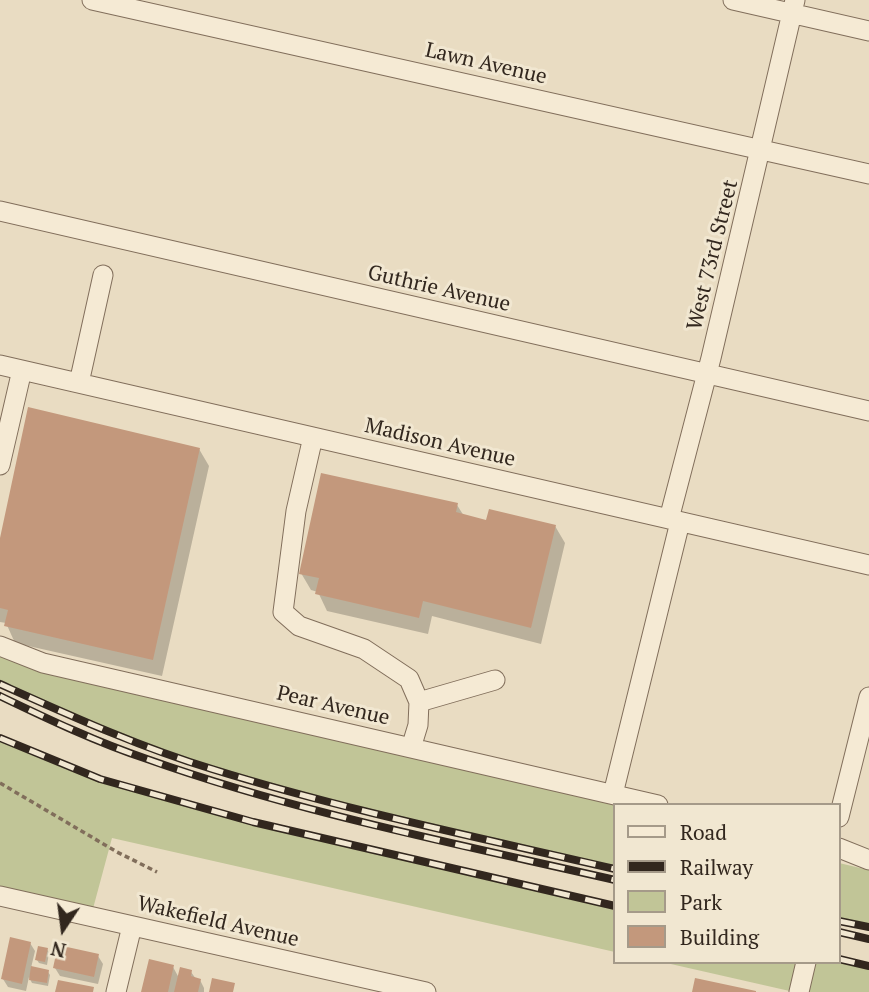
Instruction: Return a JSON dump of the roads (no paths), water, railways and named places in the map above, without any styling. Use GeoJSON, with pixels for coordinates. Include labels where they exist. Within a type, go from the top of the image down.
{"type":"FeatureCollection","features":[{"type":"Feature","properties":{"kind":"street","name":"Lawn Avenue"},"geometry":{"type":"LineString","coordinates":[[92,0],[116,3],[869,174]]}},
{"type":"Feature","properties":{"kind":"street"},"geometry":{"type":"LineString","coordinates":[[733,0],[794,7],[869,32]]}},
{"type":"Feature","properties":{"kind":"street","name":"West 73rd Street"},"geometry":{"type":"LineString","coordinates":[[613,794],[707,374],[794,7]]}},
{"type":"Feature","properties":{"kind":"street","name":"Guthrie Avenue"},"geometry":{"type":"LineString","coordinates":[[0,211],[869,411]]}},
{"type":"Feature","properties":{"kind":"street"},"geometry":{"type":"LineString","coordinates":[[79,383],[103,275]]}},
{"type":"Feature","properties":{"kind":"street","name":"Madison Avenue"},"geometry":{"type":"LineString","coordinates":[[0,365],[869,565]]}},
{"type":"Feature","properties":{"kind":"street"},"geometry":{"type":"LineString","coordinates":[[0,465],[22,370]]}},
{"type":"Feature","properties":{"kind":"street"},"geometry":{"type":"LineString","coordinates":[[313,437],[296,511],[283,612],[299,626],[364,649],[409,679],[419,702],[418,725],[411,748]]}},
{"type":"Feature","properties":{"kind":"street","name":"Pear Avenue"},"geometry":{"type":"LineString","coordinates":[[0,646],[43,663],[651,803]]}},
{"type":"Feature","properties":{"kind":"street"},"geometry":{"type":"LineString","coordinates":[[419,702],[495,680]]}},
{"type":"Feature","properties":{"kind":"street"},"geometry":{"type":"LineString","coordinates":[[841,809],[869,697]]}},
{"type":"Feature","properties":{"kind":"street"},"geometry":{"type":"LineString","coordinates":[[841,849],[869,860]]}},
{"type":"Feature","properties":{"kind":"street","name":"Wakefield Avenue"},"geometry":{"type":"LineString","coordinates":[[0,895],[132,926],[356,985],[426,992]]}},
{"type":"Feature","properties":{"kind":"street"},"geometry":{"type":"LineString","coordinates":[[116,992],[132,926]]}},
{"type":"Feature","properties":{"kind":"railway"},"geometry":{"type":"LineString","coordinates":[[0,684],[131,741],[212,769],[362,810],[614,869]]}},
{"type":"Feature","properties":{"kind":"railway"},"geometry":{"type":"LineString","coordinates":[[0,696],[72,730],[128,752],[262,796],[320,812],[614,880]]}},
{"type":"Feature","properties":{"kind":"railway"},"geometry":{"type":"LineString","coordinates":[[0,738],[100,779],[253,822],[614,906]]}},
{"type":"Feature","properties":{"kind":"railway"},"geometry":{"type":"LineString","coordinates":[[841,921],[869,927]]}},
{"type":"Feature","properties":{"kind":"railway"},"geometry":{"type":"LineString","coordinates":[[841,932],[869,939]]}},
{"type":"Feature","properties":{"kind":"railway"},"geometry":{"type":"LineString","coordinates":[[841,959],[869,966]]}}]}
